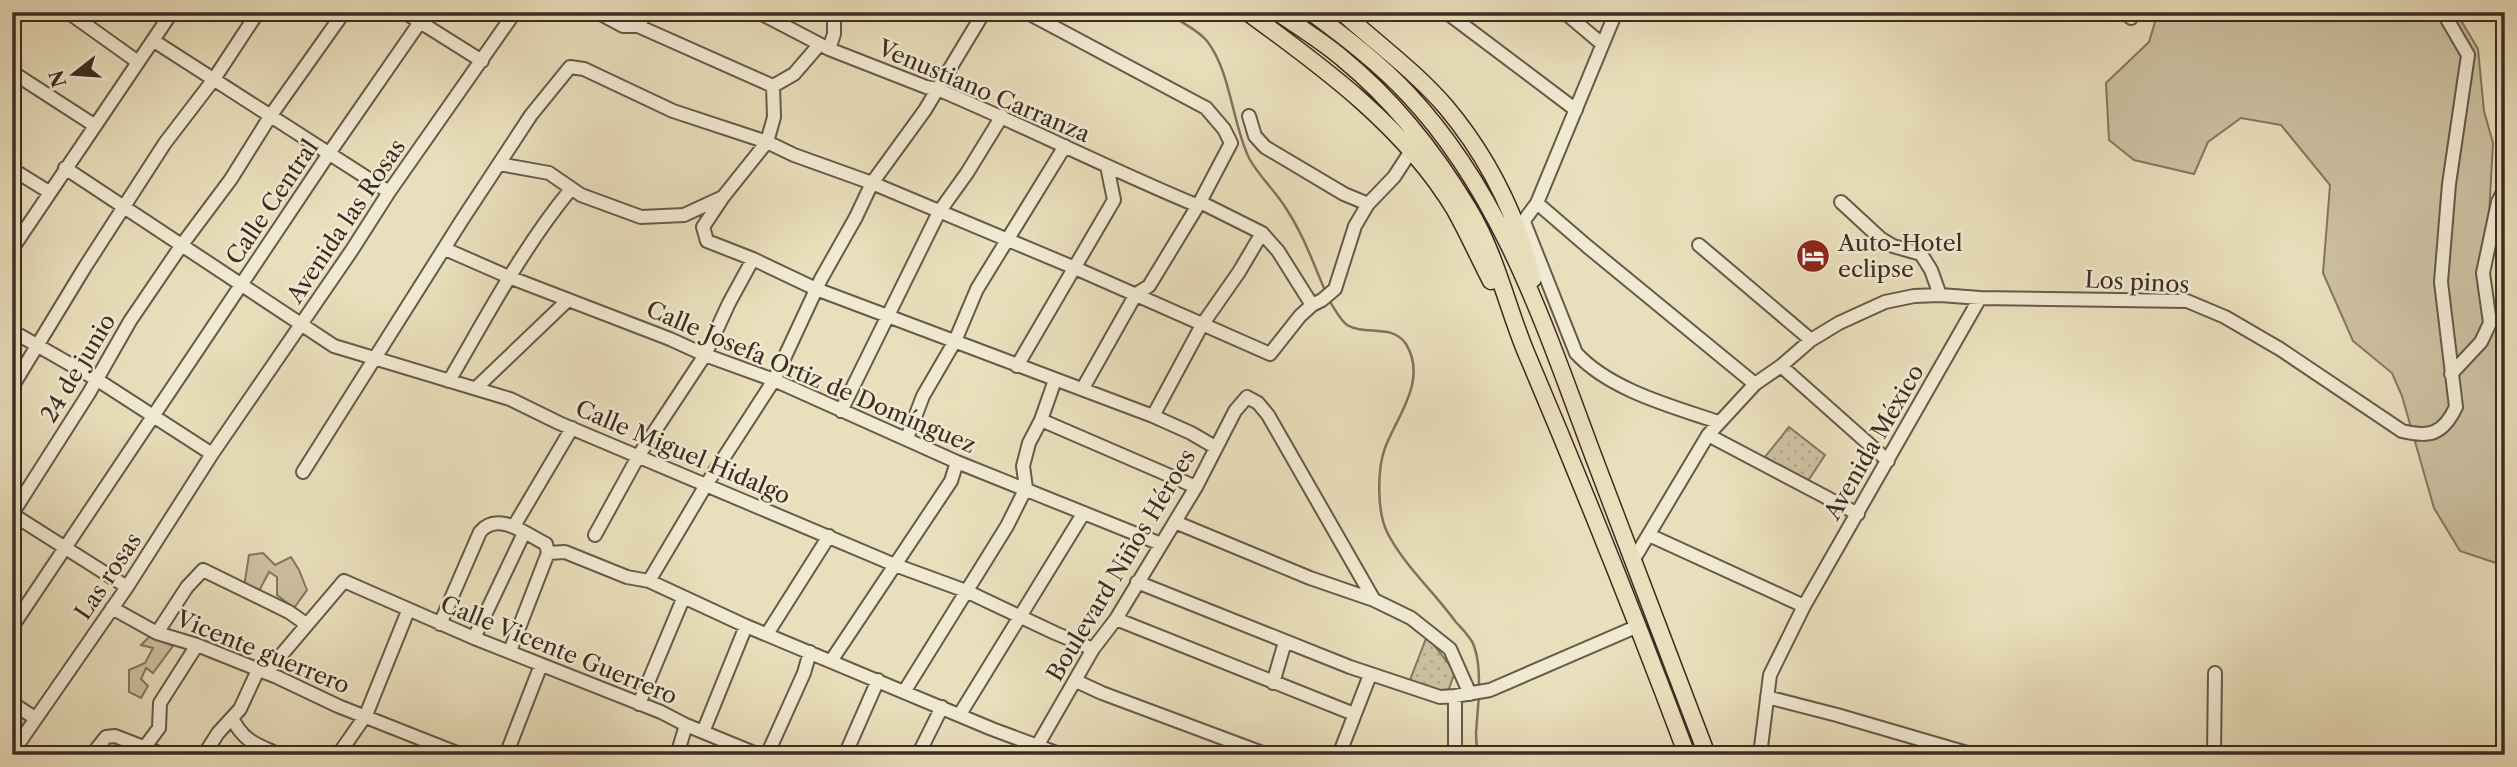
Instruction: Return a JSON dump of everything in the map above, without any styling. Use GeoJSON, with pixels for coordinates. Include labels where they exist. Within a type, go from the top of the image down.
{"type":"FeatureCollection","features":[{"type":"Feature","properties":{"kind":"main road"},"geometry":{"type":"LineString","coordinates":[[1247,12],[1360,99],[1410,151],[1455,209],[1518,333]]}},
{"type":"Feature","properties":{"kind":"main road"},"geometry":{"type":"LineString","coordinates":[[1277,12],[1342,58],[1370,82],[1422,141],[1469,209],[1487,244],[1518,333],[1592,507],[1687,755]]}},
{"type":"Feature","properties":{"kind":"main road"},"geometry":{"type":"LineString","coordinates":[[1311,12],[1356,45],[1409,95],[1458,156],[1502,227],[1544,326],[1707,755]]}},
{"type":"Feature","properties":{"kind":"main road"},"geometry":{"type":"LineString","coordinates":[[1342,12],[1444,105],[1482,154],[1520,225],[1544,326]]}},
{"type":"Feature","properties":{"kind":"street"},"geometry":{"type":"LineString","coordinates":[[68,12],[138,62]]}},
{"type":"Feature","properties":{"kind":"street"},"geometry":{"type":"LineString","coordinates":[[12,249],[172,12]]}},
{"type":"Feature","properties":{"kind":"street"},"geometry":{"type":"LineString","coordinates":[[12,387],[123,207],[258,12]]}},
{"type":"Feature","properties":{"kind":"street","name":"24 de junio"},"geometry":{"type":"LineString","coordinates":[[12,514],[130,321],[345,12]]}},
{"type":"Feature","properties":{"kind":"street"},"geometry":{"type":"LineString","coordinates":[[404,12],[424,17],[482,61]]}},
{"type":"Feature","properties":{"kind":"street","name":"Avenida las Rosas"},"geometry":{"type":"LineString","coordinates":[[212,454],[389,192],[515,12]]}},
{"type":"Feature","properties":{"kind":"street"},"geometry":{"type":"LineString","coordinates":[[597,12],[623,26],[638,26],[773,86]]}},
{"type":"Feature","properties":{"kind":"street"},"geometry":{"type":"LineString","coordinates":[[638,26],[647,12]]}},
{"type":"Feature","properties":{"kind":"street","name":"Venustiano Carranza"},"geometry":{"type":"LineString","coordinates":[[758,12],[824,47],[1002,116],[1107,166],[1262,233]]}},
{"type":"Feature","properties":{"kind":"street"},"geometry":{"type":"LineString","coordinates":[[773,86],[794,74],[824,47],[834,34],[834,12]]}},
{"type":"Feature","properties":{"kind":"street"},"geometry":{"type":"LineString","coordinates":[[649,581],[706,485],[774,380],[816,289],[872,183],[937,89],[984,12]]}},
{"type":"Feature","properties":{"kind":"street"},"geometry":{"type":"LineString","coordinates":[[1026,12],[1206,108],[1224,129],[1231,143],[1149,286],[1136,295],[1083,388]]}},
{"type":"Feature","properties":{"kind":"street"},"geometry":{"type":"LineString","coordinates":[[1446,12],[1576,110]]}},
{"type":"Feature","properties":{"kind":"street"},"geometry":{"type":"LineString","coordinates":[[1564,12],[1602,44]]}},
{"type":"Feature","properties":{"kind":"street"},"geometry":{"type":"LineString","coordinates":[[1616,12],[1537,203],[1520,225],[1576,353],[1590,368],[1653,400],[1718,422]]}},
{"type":"Feature","properties":{"kind":"street","name":"Los pinos"},"geometry":{"type":"LineString","coordinates":[[1634,559],[1708,435],[1755,384],[1811,340],[1857,314],[1885,302],[1914,296],[2187,301],[2225,317],[2280,349],[2402,431],[2419,435],[2432,434],[2450,419],[2456,407],[2441,282],[2449,184],[2468,55],[2443,12]]}},
{"type":"Feature","properties":{"kind":"street","name":"Calle Central"},"geometry":{"type":"LineString","coordinates":[[12,627],[330,152],[424,17]]}},
{"type":"Feature","properties":{"kind":"street"},"geometry":{"type":"LineString","coordinates":[[154,40],[389,192]]}},
{"type":"Feature","properties":{"kind":"street"},"geometry":{"type":"LineString","coordinates":[[303,472],[499,164],[531,116],[570,67],[584,69],[673,111],[767,142],[794,155],[872,183],[1270,354],[1312,305],[1335,289],[1356,226],[1368,204],[1394,177],[1410,151]]}},
{"type":"Feature","properties":{"kind":"street"},"geometry":{"type":"LineString","coordinates":[[12,72],[94,125]]}},
{"type":"Feature","properties":{"kind":"street"},"geometry":{"type":"LineString","coordinates":[[773,86],[774,117],[767,142],[703,227],[707,241],[816,289],[1153,416],[1215,447]]}},
{"type":"Feature","properties":{"kind":"street"},"geometry":{"type":"LineString","coordinates":[[841,411],[939,212],[1002,116]]}},
{"type":"Feature","properties":{"kind":"street"},"geometry":{"type":"LineString","coordinates":[[1249,116],[1255,136],[1265,147],[1344,194],[1368,204]]}},
{"type":"Feature","properties":{"kind":"street"},"geometry":{"type":"LineString","coordinates":[[907,438],[923,396],[955,341],[977,289],[1065,146]]}},
{"type":"Feature","properties":{"kind":"street"},"geometry":{"type":"LineString","coordinates":[[499,164],[549,173],[581,195],[641,217],[684,215],[723,197]]}},
{"type":"Feature","properties":{"kind":"street"},"geometry":{"type":"LineString","coordinates":[[1017,366],[1114,200],[1107,166]]}},
{"type":"Feature","properties":{"kind":"street","name":"Calle Miguel Hidalgo"},"geometry":{"type":"LineString","coordinates":[[65,168],[334,346],[510,400],[895,565],[966,591],[1093,649]]}},
{"type":"Feature","properties":{"kind":"street"},"geometry":{"type":"LineString","coordinates":[[12,169],[49,192]]}},
{"type":"Feature","properties":{"kind":"street"},"geometry":{"type":"LineString","coordinates":[[449,381],[509,277],[571,188]]}},
{"type":"Feature","properties":{"kind":"street"},"geometry":{"type":"LineString","coordinates":[[2451,374],[2481,342],[2490,323],[2483,273],[2498,202],[2505,188]]}},
{"type":"Feature","properties":{"kind":"street"},"geometry":{"type":"LineString","coordinates":[[1841,202],[1892,246],[1921,254],[1931,270],[1940,295]]}},
{"type":"Feature","properties":{"kind":"street"},"geometry":{"type":"LineString","coordinates":[[1537,203],[1755,384]]}},
{"type":"Feature","properties":{"kind":"street"},"geometry":{"type":"LineString","coordinates":[[1153,416],[1202,325],[1262,233],[1278,251],[1312,305]]}},
{"type":"Feature","properties":{"kind":"street"},"geometry":{"type":"LineString","coordinates":[[1699,245],[1811,340]]}},
{"type":"Feature","properties":{"kind":"street","name":"Calle Josefa Ortiz de Domínguez"},"geometry":{"type":"LineString","coordinates":[[445,249],[509,277],[774,380],[897,436],[1161,544]]}},
{"type":"Feature","properties":{"kind":"street"},"geometry":{"type":"LineString","coordinates":[[596,535],[639,455],[705,355],[753,259]]}},
{"type":"Feature","properties":{"kind":"street","name":"Avenida México"},"geometry":{"type":"LineString","coordinates":[[1760,755],[1770,675],[1804,606],[1980,298]]}},
{"type":"Feature","properties":{"kind":"street"},"geometry":{"type":"LineString","coordinates":[[476,388],[568,300]]}},
{"type":"Feature","properties":{"kind":"street"},"geometry":{"type":"LineString","coordinates":[[12,331],[96,379],[212,454]]}},
{"type":"Feature","properties":{"kind":"street"},"geometry":{"type":"LineString","coordinates":[[1781,366],[1888,461]]}},
{"type":"Feature","properties":{"kind":"street"},"geometry":{"type":"LineString","coordinates":[[904,692],[1007,526],[1026,488],[1023,466],[1029,443],[1041,420],[1055,380]]}},
{"type":"Feature","properties":{"kind":"street","name":"Boulevard Niños Héroes"},"geometry":{"type":"LineString","coordinates":[[1035,751],[1093,649],[1116,619],[1175,522],[1235,411],[1247,397],[1258,402],[1268,415],[1374,600]]}},
{"type":"Feature","properties":{"kind":"street"},"geometry":{"type":"LineString","coordinates":[[1041,420],[1196,486]]}},
{"type":"Feature","properties":{"kind":"street"},"geometry":{"type":"LineString","coordinates":[[474,638],[519,530],[572,428]]}},
{"type":"Feature","properties":{"kind":"street"},"geometry":{"type":"LineString","coordinates":[[1708,435],[1858,513]]}},
{"type":"Feature","properties":{"kind":"street","name":"Las rosas"},"geometry":{"type":"LineString","coordinates":[[35,718],[127,587],[212,454]]}},
{"type":"Feature","properties":{"kind":"street"},"geometry":{"type":"LineString","coordinates":[[831,661],[951,481],[957,461]]}},
{"type":"Feature","properties":{"kind":"street"},"geometry":{"type":"LineString","coordinates":[[12,514],[127,587]]}},
{"type":"Feature","properties":{"kind":"street"},"geometry":{"type":"LineString","coordinates":[[960,714],[1083,514]]}},
{"type":"Feature","properties":{"kind":"street"},"geometry":{"type":"LineString","coordinates":[[440,624],[480,532],[486,524],[494,522],[519,530],[547,548],[565,552],[627,577],[649,581],[746,626],[960,714],[1035,751],[1062,755]]}},
{"type":"Feature","properties":{"kind":"street"},"geometry":{"type":"LineString","coordinates":[[1175,522],[1310,578],[1374,600],[1411,618],[1450,649],[1473,693]]}},
{"type":"Feature","properties":{"kind":"street"},"geometry":{"type":"LineString","coordinates":[[1649,535],[1804,606]]}},
{"type":"Feature","properties":{"kind":"street"},"geometry":{"type":"LineString","coordinates":[[767,634],[829,536]]}},
{"type":"Feature","properties":{"kind":"street"},"geometry":{"type":"LineString","coordinates":[[510,651],[547,548]]}},
{"type":"Feature","properties":{"kind":"street"},"geometry":{"type":"LineString","coordinates":[[157,633],[187,587],[203,570],[289,612],[306,624],[262,672],[240,709],[218,733],[204,755]]}},
{"type":"Feature","properties":{"kind":"street","name":"Calle Vicente Guerrero"},"geometry":{"type":"LineString","coordinates":[[306,624],[344,582],[408,611],[566,673],[759,755]]}},
{"type":"Feature","properties":{"kind":"street"},"geometry":{"type":"LineString","coordinates":[[1137,582],[1370,675],[1440,696],[1490,690],[1638,626]]}},
{"type":"Feature","properties":{"kind":"street"},"geometry":{"type":"LineString","coordinates":[[639,704],[683,599]]}},
{"type":"Feature","properties":{"kind":"street","name":"Vicente guerrero"},"geometry":{"type":"LineString","coordinates":[[112,608],[157,633],[197,645],[338,706],[366,715],[408,611]]}},
{"type":"Feature","properties":{"kind":"street"},"geometry":{"type":"LineString","coordinates":[[1116,619],[1354,714]]}},
{"type":"Feature","properties":{"kind":"street"},"geometry":{"type":"LineString","coordinates":[[703,732],[746,626]]}},
{"type":"Feature","properties":{"kind":"street"},"geometry":{"type":"LineString","coordinates":[[1273,683],[1285,642]]}},
{"type":"Feature","properties":{"kind":"street"},"geometry":{"type":"LineString","coordinates":[[146,751],[159,729],[160,703],[197,645]]}},
{"type":"Feature","properties":{"kind":"street"},"geometry":{"type":"LineString","coordinates":[[767,755],[804,673],[810,652]]}},
{"type":"Feature","properties":{"kind":"street"},"geometry":{"type":"LineString","coordinates":[[506,755],[541,665]]}},
{"type":"Feature","properties":{"kind":"street"},"geometry":{"type":"LineString","coordinates":[[2214,755],[2215,673]]}},
{"type":"Feature","properties":{"kind":"street"},"geometry":{"type":"LineString","coordinates":[[1339,755],[1370,675]]}},
{"type":"Feature","properties":{"kind":"street"},"geometry":{"type":"LineString","coordinates":[[845,755],[878,680]]}},
{"type":"Feature","properties":{"kind":"street"},"geometry":{"type":"LineString","coordinates":[[1076,681],[1268,755]]}},
{"type":"Feature","properties":{"kind":"street"},"geometry":{"type":"LineString","coordinates":[[1455,696],[1455,755]]}},
{"type":"Feature","properties":{"kind":"street"},"geometry":{"type":"LineString","coordinates":[[1766,697],[1974,755]]}},
{"type":"Feature","properties":{"kind":"street"},"geometry":{"type":"LineString","coordinates":[[12,703],[35,718],[12,752]]}},
{"type":"Feature","properties":{"kind":"street"},"geometry":{"type":"LineString","coordinates":[[918,755],[942,707]]}},
{"type":"Feature","properties":{"kind":"street"},"geometry":{"type":"LineString","coordinates":[[338,755],[366,715],[462,755]]}},
{"type":"Feature","properties":{"kind":"street"},"geometry":{"type":"LineString","coordinates":[[232,718],[239,733],[252,743],[280,755]]}},
{"type":"Feature","properties":{"kind":"street"},"geometry":{"type":"LineString","coordinates":[[677,755],[686,725]]}},
{"type":"Feature","properties":{"kind":"street"},"geometry":{"type":"LineString","coordinates":[[95,751],[107,737],[115,736],[146,751],[164,755]]}},
{"type":"Feature","properties":{"kind":"shaded area"},"geometry":{"type":"Polygon","coordinates":[[[2158,12],[2456,12],[2478,49],[2484,111],[2493,143],[2487,252],[2488,308],[2505,300],[2505,566],[2460,551],[2434,508],[2402,396],[2392,373],[2353,341],[2323,273],[2330,185],[2281,125],[2241,118],[2208,142],[2194,174],[2134,160],[2109,140],[2106,83],[2149,42],[2158,12]]]}},
{"type":"Feature","properties":{"kind":"shaded area"},"geometry":{"type":"Polygon","coordinates":[[[1789,427],[1825,455],[1808,481],[1765,457],[1789,427]]]}},
{"type":"Feature","properties":{"kind":"shaded area"},"geometry":{"type":"Polygon","coordinates":[[[263,553],[275,565],[291,557],[299,570],[307,590],[294,608],[277,595],[277,577],[269,572],[259,591],[244,587],[249,555],[263,553]]]}},
{"type":"Feature","properties":{"kind":"shaded area"},"geometry":{"type":"Polygon","coordinates":[[[150,636],[173,646],[153,673],[146,668],[141,679],[148,686],[141,698],[129,692],[129,670],[145,663],[153,648],[141,645],[150,636]]]}},
{"type":"Feature","properties":{"kind":"shaded area"},"geometry":{"type":"Polygon","coordinates":[[[1427,636],[1455,672],[1447,694],[1410,680],[1427,636]]]}},
{"type":"Feature","properties":{"kind":"shaded area"},"geometry":{"type":"Polygon","coordinates":[[[12,707],[33,720],[12,753],[12,707]]]}},
{"type":"Feature","properties":{"kind":"waterway"},"geometry":{"type":"LineString","coordinates":[[1169,12],[1203,37],[1215,53],[1249,158],[1293,220],[1326,293]]}},
{"type":"Feature","properties":{"kind":"waterway"},"geometry":{"type":"LineString","coordinates":[[1328,299],[1347,325],[1393,334],[1406,344],[1412,357],[1414,371],[1408,398],[1382,457],[1379,490],[1381,513],[1387,532],[1401,555],[1473,643],[1478,662],[1479,689]]}},
{"type":"Feature","properties":{"kind":"waterway"},"geometry":{"type":"LineString","coordinates":[[1477,755],[1479,695]]}},
{"type":"Feature","properties":{"kind":"place","name":"Auto-Hotel eclipse"},"geometry":{"type":"Point","coordinates":[1813,256]}}]}
